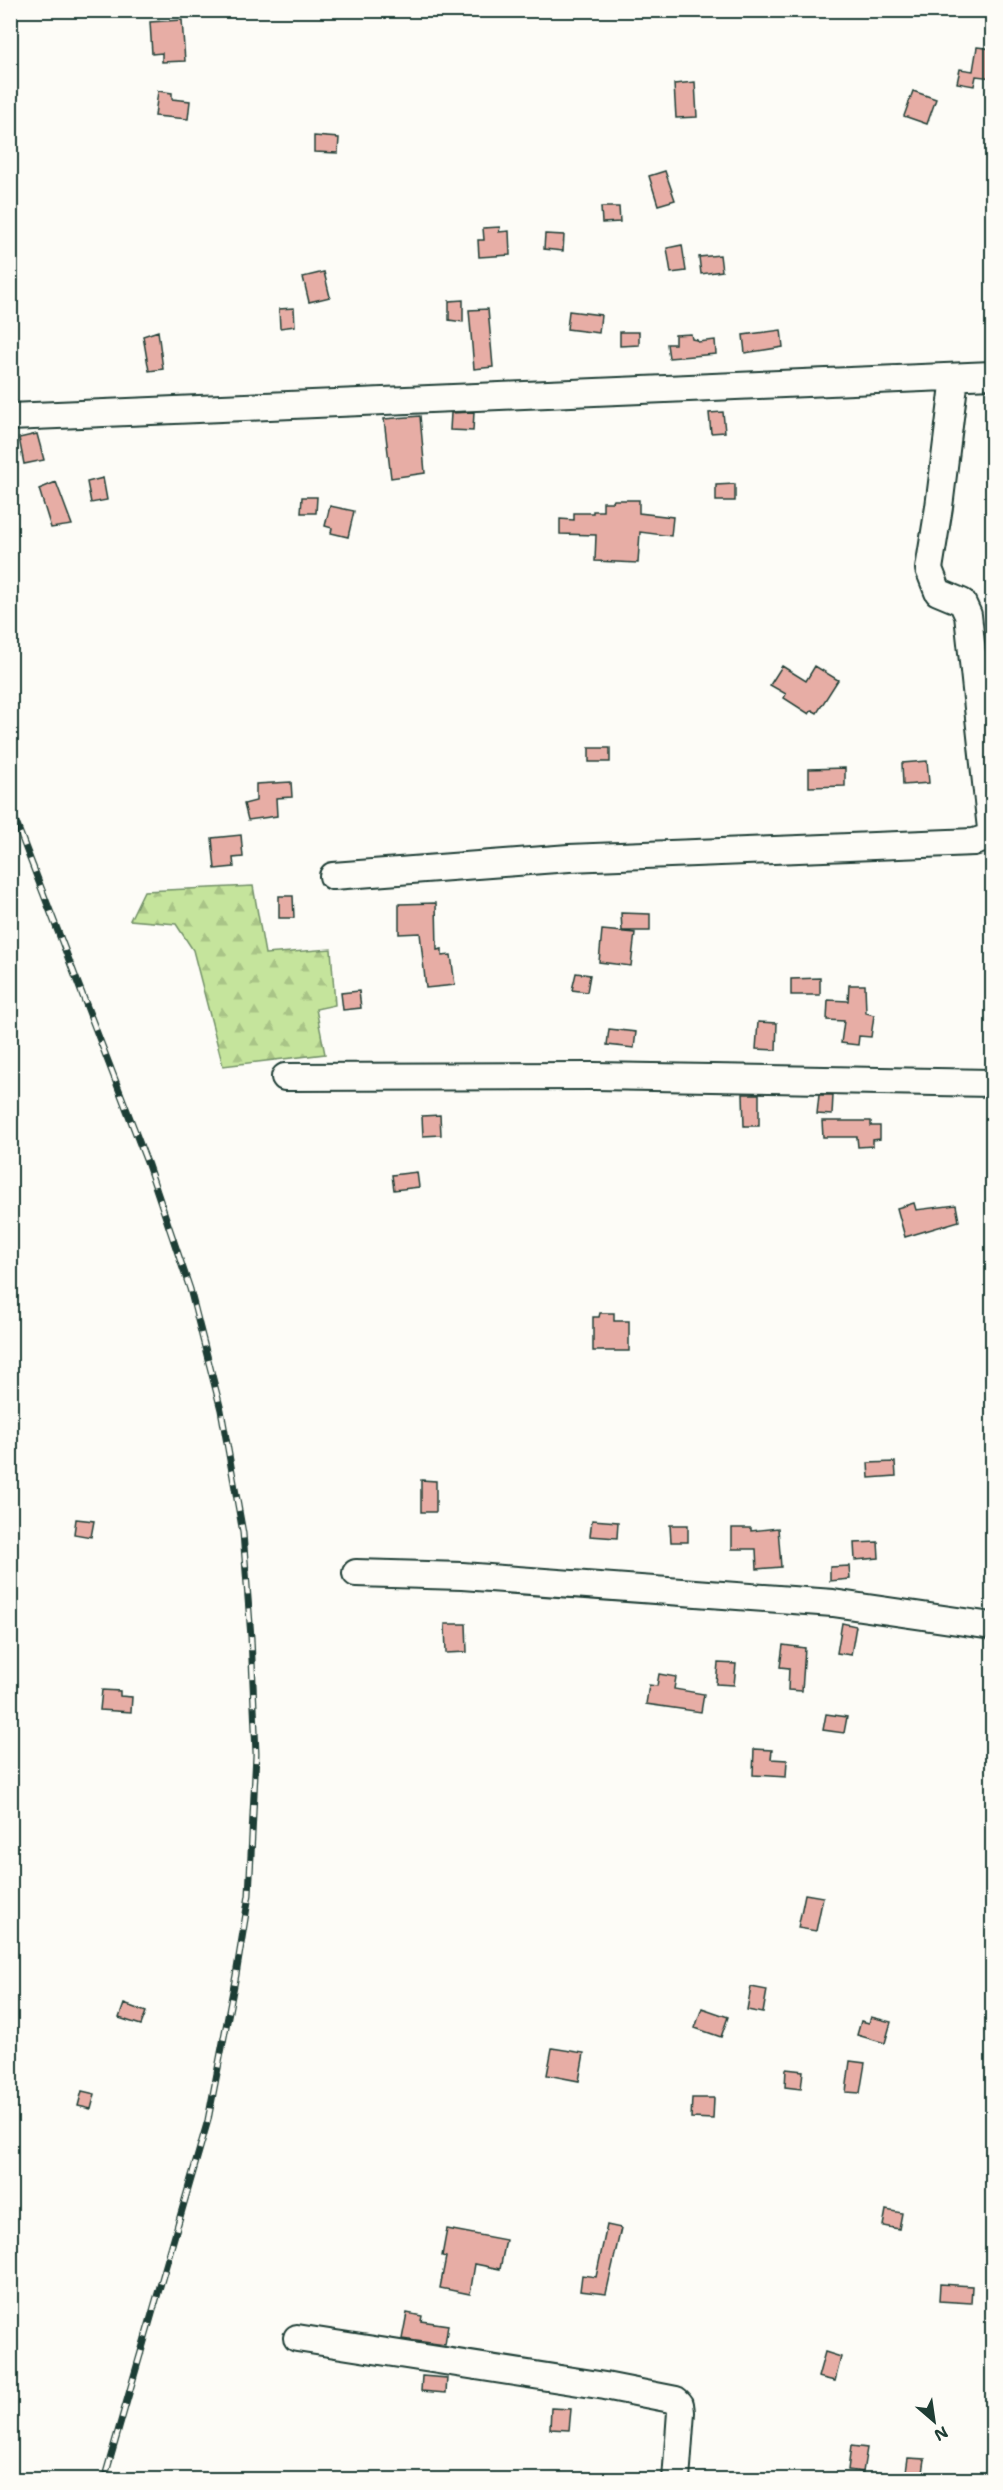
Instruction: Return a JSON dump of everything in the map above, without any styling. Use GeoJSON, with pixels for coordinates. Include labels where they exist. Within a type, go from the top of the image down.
{"type":"FeatureCollection","features":[{"type":"Feature","properties":{"kind":"street"},"geometry":{"type":"LineString","coordinates":[[10,417],[993,375]]}},
{"type":"Feature","properties":{"kind":"street"},"geometry":{"type":"LineString","coordinates":[[333,876],[569,858],[963,843],[987,838],[991,829],[968,615],[962,602],[938,592],[929,569],[955,377]]}},
{"type":"Feature","properties":{"kind":"street"},"geometry":{"type":"LineString","coordinates":[[285,1077],[594,1076],[993,1083]]}},
{"type":"Feature","properties":{"kind":"street"},"geometry":{"type":"LineString","coordinates":[[356,1574],[462,1576],[833,1604],[993,1626]]}},
{"type":"Feature","properties":{"kind":"street"},"geometry":{"type":"LineString","coordinates":[[297,2338],[605,2386],[676,2400],[680,2404],[681,2412],[676,2480]]}},
{"type":"Feature","properties":{"kind":"green space"},"geometry":{"type":"Polygon","coordinates":[[[253,886],[265,954],[331,949],[335,1005],[316,1009],[325,1054],[223,1066],[193,950],[176,924],[130,920],[144,891],[253,886]]]}},
{"type":"Feature","properties":{"kind":"building"},"geometry":{"type":"Polygon","coordinates":[[[182,20],[185,61],[162,62],[162,53],[152,54],[150,22],[182,20]]]}},
{"type":"Feature","properties":{"kind":"building"},"geometry":{"type":"Polygon","coordinates":[[[977,47],[993,49],[993,78],[976,76],[974,86],[957,83],[960,69],[973,71],[977,47]]]}},
{"type":"Feature","properties":{"kind":"building"},"geometry":{"type":"Polygon","coordinates":[[[695,82],[697,117],[676,118],[674,84],[695,82]]]}},
{"type":"Feature","properties":{"kind":"building"},"geometry":{"type":"Polygon","coordinates":[[[158,91],[172,93],[172,99],[190,101],[188,119],[155,116],[158,91]]]}},
{"type":"Feature","properties":{"kind":"building"},"geometry":{"type":"Polygon","coordinates":[[[913,91],[936,99],[927,124],[904,116],[913,91]]]}},
{"type":"Feature","properties":{"kind":"building"},"geometry":{"type":"Polygon","coordinates":[[[314,136],[339,138],[338,153],[314,152],[314,136]]]}},
{"type":"Feature","properties":{"kind":"building"},"geometry":{"type":"Polygon","coordinates":[[[665,171],[675,200],[658,205],[649,176],[665,171]]]}},
{"type":"Feature","properties":{"kind":"building"},"geometry":{"type":"Polygon","coordinates":[[[601,207],[619,207],[620,222],[602,223],[601,207]]]}},
{"type":"Feature","properties":{"kind":"building"},"geometry":{"type":"Polygon","coordinates":[[[500,227],[499,232],[509,231],[510,255],[479,257],[478,240],[484,240],[483,228],[500,227]]]}},
{"type":"Feature","properties":{"kind":"building"},"geometry":{"type":"Polygon","coordinates":[[[545,234],[564,235],[563,251],[544,249],[545,234]]]}},
{"type":"Feature","properties":{"kind":"building"},"geometry":{"type":"Polygon","coordinates":[[[682,245],[686,271],[671,273],[667,248],[682,245]]]}},
{"type":"Feature","properties":{"kind":"building"},"geometry":{"type":"Polygon","coordinates":[[[720,255],[722,271],[701,274],[699,257],[720,255]]]}},
{"type":"Feature","properties":{"kind":"building"},"geometry":{"type":"Polygon","coordinates":[[[324,272],[330,297],[309,302],[303,277],[324,272]]]}},
{"type":"Feature","properties":{"kind":"building"},"geometry":{"type":"Polygon","coordinates":[[[463,300],[463,322],[449,320],[449,301],[463,300]]]}},
{"type":"Feature","properties":{"kind":"building"},"geometry":{"type":"Polygon","coordinates":[[[294,308],[295,326],[280,328],[279,309],[294,308]]]}},
{"type":"Feature","properties":{"kind":"building"},"geometry":{"type":"Polygon","coordinates":[[[488,309],[493,367],[474,369],[469,310],[488,309]]]}},
{"type":"Feature","properties":{"kind":"building"},"geometry":{"type":"Polygon","coordinates":[[[569,311],[601,315],[599,333],[567,329],[569,311]]]}},
{"type":"Feature","properties":{"kind":"building"},"geometry":{"type":"Polygon","coordinates":[[[781,330],[783,347],[745,353],[743,335],[781,330]]]}},
{"type":"Feature","properties":{"kind":"building"},"geometry":{"type":"Polygon","coordinates":[[[158,331],[163,369],[149,371],[143,336],[158,331]]]}},
{"type":"Feature","properties":{"kind":"building"},"geometry":{"type":"Polygon","coordinates":[[[620,332],[639,332],[639,345],[620,346],[620,332]]]}},
{"type":"Feature","properties":{"kind":"building"},"geometry":{"type":"Polygon","coordinates":[[[691,334],[692,339],[698,342],[715,340],[716,354],[669,358],[667,344],[675,344],[675,335],[691,334]]]}},
{"type":"Feature","properties":{"kind":"building"},"geometry":{"type":"Polygon","coordinates":[[[474,412],[473,431],[450,430],[451,413],[474,412]]]}},
{"type":"Feature","properties":{"kind":"building"},"geometry":{"type":"Polygon","coordinates":[[[723,412],[725,432],[711,433],[709,413],[723,412]]]}},
{"type":"Feature","properties":{"kind":"building"},"geometry":{"type":"Polygon","coordinates":[[[420,416],[425,473],[391,478],[384,419],[420,416]]]}},
{"type":"Feature","properties":{"kind":"building"},"geometry":{"type":"Polygon","coordinates":[[[37,434],[44,460],[24,464],[19,438],[37,434]]]}},
{"type":"Feature","properties":{"kind":"building"},"geometry":{"type":"Polygon","coordinates":[[[103,478],[107,500],[91,503],[87,482],[103,478]]]}},
{"type":"Feature","properties":{"kind":"building"},"geometry":{"type":"Polygon","coordinates":[[[56,482],[72,525],[51,528],[39,489],[56,482]]]}},
{"type":"Feature","properties":{"kind":"building"},"geometry":{"type":"Polygon","coordinates":[[[735,484],[735,501],[716,501],[716,485],[735,484]]]}},
{"type":"Feature","properties":{"kind":"building"},"geometry":{"type":"Polygon","coordinates":[[[302,497],[317,497],[316,513],[301,513],[302,497]]]}},
{"type":"Feature","properties":{"kind":"building"},"geometry":{"type":"Polygon","coordinates":[[[639,500],[639,513],[673,517],[671,536],[640,532],[638,563],[595,561],[596,535],[560,534],[560,519],[574,520],[574,513],[603,511],[603,502],[639,500]]]}},
{"type":"Feature","properties":{"kind":"building"},"geometry":{"type":"Polygon","coordinates":[[[330,506],[354,511],[348,537],[331,533],[332,528],[325,526],[330,506]]]}},
{"type":"Feature","properties":{"kind":"building"},"geometry":{"type":"Polygon","coordinates":[[[782,666],[806,681],[815,666],[838,680],[817,713],[812,710],[809,714],[784,698],[786,694],[770,685],[782,666]]]}},
{"type":"Feature","properties":{"kind":"building"},"geometry":{"type":"Polygon","coordinates":[[[589,748],[610,748],[610,762],[589,762],[589,748]]]}},
{"type":"Feature","properties":{"kind":"building"},"geometry":{"type":"Polygon","coordinates":[[[927,761],[929,783],[903,785],[902,763],[927,761]]]}},
{"type":"Feature","properties":{"kind":"building"},"geometry":{"type":"Polygon","coordinates":[[[845,768],[845,786],[809,787],[809,769],[845,768]]]}},
{"type":"Feature","properties":{"kind":"building"},"geometry":{"type":"Polygon","coordinates":[[[291,782],[292,797],[276,798],[277,816],[248,820],[244,804],[256,801],[256,784],[291,782]]]}},
{"type":"Feature","properties":{"kind":"building"},"geometry":{"type":"Polygon","coordinates":[[[241,835],[243,857],[233,858],[234,867],[215,869],[212,838],[241,835]]]}},
{"type":"Feature","properties":{"kind":"building"},"geometry":{"type":"Polygon","coordinates":[[[279,896],[293,896],[294,918],[279,918],[279,896]]]}},
{"type":"Feature","properties":{"kind":"building"},"geometry":{"type":"Polygon","coordinates":[[[436,903],[437,950],[442,949],[442,956],[451,955],[455,985],[426,988],[420,933],[399,934],[399,904],[436,903]]]}},
{"type":"Feature","properties":{"kind":"building"},"geometry":{"type":"Polygon","coordinates":[[[621,913],[650,914],[650,931],[622,931],[621,913]]]}},
{"type":"Feature","properties":{"kind":"building"},"geometry":{"type":"Polygon","coordinates":[[[602,930],[635,933],[631,966],[599,962],[602,930]]]}},
{"type":"Feature","properties":{"kind":"building"},"geometry":{"type":"Polygon","coordinates":[[[576,973],[590,975],[587,992],[572,990],[576,973]]]}},
{"type":"Feature","properties":{"kind":"building"},"geometry":{"type":"Polygon","coordinates":[[[820,978],[820,995],[791,995],[791,979],[820,978]]]}},
{"type":"Feature","properties":{"kind":"building"},"geometry":{"type":"Polygon","coordinates":[[[849,985],[865,985],[866,1013],[874,1015],[871,1037],[859,1036],[858,1045],[841,1043],[844,1021],[827,1020],[828,1000],[848,1001],[849,985]]]}},
{"type":"Feature","properties":{"kind":"building"},"geometry":{"type":"Polygon","coordinates":[[[359,991],[361,1008],[343,1010],[341,993],[359,991]]]}},
{"type":"Feature","properties":{"kind":"building"},"geometry":{"type":"Polygon","coordinates":[[[758,1022],[777,1023],[776,1050],[756,1049],[758,1022]]]}},
{"type":"Feature","properties":{"kind":"building"},"geometry":{"type":"Polygon","coordinates":[[[609,1029],[636,1032],[634,1048],[607,1045],[609,1029]]]}},
{"type":"Feature","properties":{"kind":"building"},"geometry":{"type":"Polygon","coordinates":[[[743,1094],[759,1094],[759,1126],[744,1126],[743,1094]]]}},
{"type":"Feature","properties":{"kind":"building"},"geometry":{"type":"Polygon","coordinates":[[[819,1095],[833,1095],[832,1115],[817,1114],[819,1095]]]}},
{"type":"Feature","properties":{"kind":"building"},"geometry":{"type":"Polygon","coordinates":[[[440,1115],[441,1135],[423,1136],[422,1116],[440,1115]]]}},
{"type":"Feature","properties":{"kind":"building"},"geometry":{"type":"Polygon","coordinates":[[[822,1121],[871,1121],[871,1126],[880,1126],[880,1139],[873,1140],[873,1146],[858,1147],[857,1137],[823,1137],[822,1121]]]}},
{"type":"Feature","properties":{"kind":"building"},"geometry":{"type":"Polygon","coordinates":[[[417,1172],[419,1187],[394,1190],[392,1175],[417,1172]]]}},
{"type":"Feature","properties":{"kind":"building"},"geometry":{"type":"Polygon","coordinates":[[[914,1203],[916,1210],[956,1205],[959,1221],[905,1237],[897,1208],[914,1203]]]}},
{"type":"Feature","properties":{"kind":"building"},"geometry":{"type":"Polygon","coordinates":[[[600,1313],[614,1313],[614,1321],[629,1321],[629,1351],[593,1351],[593,1317],[599,1317],[600,1313]]]}},
{"type":"Feature","properties":{"kind":"building"},"geometry":{"type":"Polygon","coordinates":[[[895,1462],[896,1476],[869,1478],[868,1463],[895,1462]]]}},
{"type":"Feature","properties":{"kind":"building"},"geometry":{"type":"Polygon","coordinates":[[[421,1480],[436,1481],[436,1512],[421,1512],[421,1480]]]}},
{"type":"Feature","properties":{"kind":"building"},"geometry":{"type":"Polygon","coordinates":[[[76,1519],[94,1521],[91,1537],[74,1534],[76,1519]]]}},
{"type":"Feature","properties":{"kind":"building"},"geometry":{"type":"Polygon","coordinates":[[[592,1520],[618,1522],[617,1538],[590,1536],[592,1520]]]}},
{"type":"Feature","properties":{"kind":"building"},"geometry":{"type":"Polygon","coordinates":[[[670,1525],[688,1525],[688,1542],[671,1542],[670,1525]]]}},
{"type":"Feature","properties":{"kind":"building"},"geometry":{"type":"Polygon","coordinates":[[[732,1528],[751,1528],[751,1531],[778,1528],[781,1567],[757,1569],[756,1549],[732,1549],[732,1528]]]}},
{"type":"Feature","properties":{"kind":"building"},"geometry":{"type":"Polygon","coordinates":[[[878,1542],[879,1558],[855,1560],[854,1543],[878,1542]]]}},
{"type":"Feature","properties":{"kind":"building"},"geometry":{"type":"Polygon","coordinates":[[[849,1566],[850,1579],[830,1581],[830,1567],[849,1566]]]}},
{"type":"Feature","properties":{"kind":"building"},"geometry":{"type":"Polygon","coordinates":[[[842,1623],[856,1626],[851,1655],[837,1653],[842,1623]]]}},
{"type":"Feature","properties":{"kind":"building"},"geometry":{"type":"Polygon","coordinates":[[[445,1624],[466,1624],[467,1652],[446,1653],[445,1624]]]}},
{"type":"Feature","properties":{"kind":"building"},"geometry":{"type":"Polygon","coordinates":[[[783,1645],[805,1648],[802,1691],[788,1690],[789,1668],[780,1667],[783,1645]]]}},
{"type":"Feature","properties":{"kind":"building"},"geometry":{"type":"Polygon","coordinates":[[[718,1663],[736,1664],[734,1685],[716,1684],[718,1663]]]}},
{"type":"Feature","properties":{"kind":"building"},"geometry":{"type":"Polygon","coordinates":[[[659,1674],[676,1677],[674,1689],[704,1694],[701,1712],[646,1704],[649,1685],[657,1686],[659,1674]]]}},
{"type":"Feature","properties":{"kind":"building"},"geometry":{"type":"Polygon","coordinates":[[[102,1690],[120,1691],[120,1696],[132,1697],[131,1712],[100,1710],[102,1690]]]}},
{"type":"Feature","properties":{"kind":"building"},"geometry":{"type":"Polygon","coordinates":[[[826,1714],[847,1717],[844,1733],[823,1730],[826,1714]]]}},
{"type":"Feature","properties":{"kind":"building"},"geometry":{"type":"Polygon","coordinates":[[[754,1749],[772,1750],[771,1759],[787,1760],[786,1777],[753,1775],[754,1749]]]}},
{"type":"Feature","properties":{"kind":"building"},"geometry":{"type":"Polygon","coordinates":[[[805,1894],[823,1897],[816,1931],[798,1928],[805,1894]]]}},
{"type":"Feature","properties":{"kind":"building"},"geometry":{"type":"Polygon","coordinates":[[[751,1987],[767,1990],[763,2013],[747,2010],[751,1987]]]}},
{"type":"Feature","properties":{"kind":"building"},"geometry":{"type":"Polygon","coordinates":[[[124,2004],[146,2012],[141,2025],[119,2018],[124,2004]]]}},
{"type":"Feature","properties":{"kind":"building"},"geometry":{"type":"Polygon","coordinates":[[[702,2008],[728,2017],[721,2037],[695,2028],[702,2008]]]}},
{"type":"Feature","properties":{"kind":"building"},"geometry":{"type":"Polygon","coordinates":[[[871,2017],[891,2022],[885,2043],[857,2035],[861,2021],[869,2023],[871,2017]]]}},
{"type":"Feature","properties":{"kind":"building"},"geometry":{"type":"Polygon","coordinates":[[[552,2048],[584,2053],[579,2081],[547,2075],[552,2048]]]}},
{"type":"Feature","properties":{"kind":"building"},"geometry":{"type":"Polygon","coordinates":[[[850,2061],[865,2063],[860,2093],[846,2092],[850,2061]]]}},
{"type":"Feature","properties":{"kind":"building"},"geometry":{"type":"Polygon","coordinates":[[[786,2069],[803,2071],[801,2089],[785,2087],[786,2069]]]}},
{"type":"Feature","properties":{"kind":"building"},"geometry":{"type":"Polygon","coordinates":[[[82,2091],[95,2094],[91,2109],[78,2106],[82,2091]]]}},
{"type":"Feature","properties":{"kind":"building"},"geometry":{"type":"Polygon","coordinates":[[[692,2098],[714,2098],[713,2119],[691,2118],[692,2098]]]}},
{"type":"Feature","properties":{"kind":"building"},"geometry":{"type":"Polygon","coordinates":[[[886,2210],[902,2213],[899,2229],[883,2226],[886,2210]]]}},
{"type":"Feature","properties":{"kind":"building"},"geometry":{"type":"Polygon","coordinates":[[[607,2225],[621,2228],[606,2294],[580,2291],[582,2275],[596,2277],[607,2225]]]}},
{"type":"Feature","properties":{"kind":"building"},"geometry":{"type":"Polygon","coordinates":[[[447,2229],[506,2240],[500,2269],[475,2264],[470,2294],[440,2288],[446,2257],[442,2256],[447,2229]]]}},
{"type":"Feature","properties":{"kind":"building"},"geometry":{"type":"Polygon","coordinates":[[[940,2284],[972,2286],[971,2303],[939,2301],[940,2284]]]}},
{"type":"Feature","properties":{"kind":"building"},"geometry":{"type":"Polygon","coordinates":[[[407,2313],[422,2316],[421,2321],[448,2325],[445,2345],[402,2339],[407,2313]]]}},
{"type":"Feature","properties":{"kind":"building"},"geometry":{"type":"Polygon","coordinates":[[[825,2352],[841,2357],[835,2381],[818,2377],[825,2352]]]}},
{"type":"Feature","properties":{"kind":"building"},"geometry":{"type":"Polygon","coordinates":[[[422,2376],[447,2378],[446,2393],[421,2391],[422,2376]]]}},
{"type":"Feature","properties":{"kind":"building"},"geometry":{"type":"Polygon","coordinates":[[[551,2408],[571,2409],[569,2430],[550,2429],[551,2408]]]}},
{"type":"Feature","properties":{"kind":"building"},"geometry":{"type":"Polygon","coordinates":[[[851,2446],[867,2448],[863,2472],[848,2470],[851,2446]]]}},
{"type":"Feature","properties":{"kind":"building"},"geometry":{"type":"Polygon","coordinates":[[[908,2458],[925,2459],[923,2473],[906,2472],[908,2458]]]}},
{"type":"Feature","properties":{"kind":"railway"},"geometry":{"type":"LineString","coordinates":[[10,807],[148,1165],[190,1289],[221,1410],[243,1533],[251,1637],[256,1754],[249,1895],[236,1975],[208,2120],[104,2480]]}}]}
